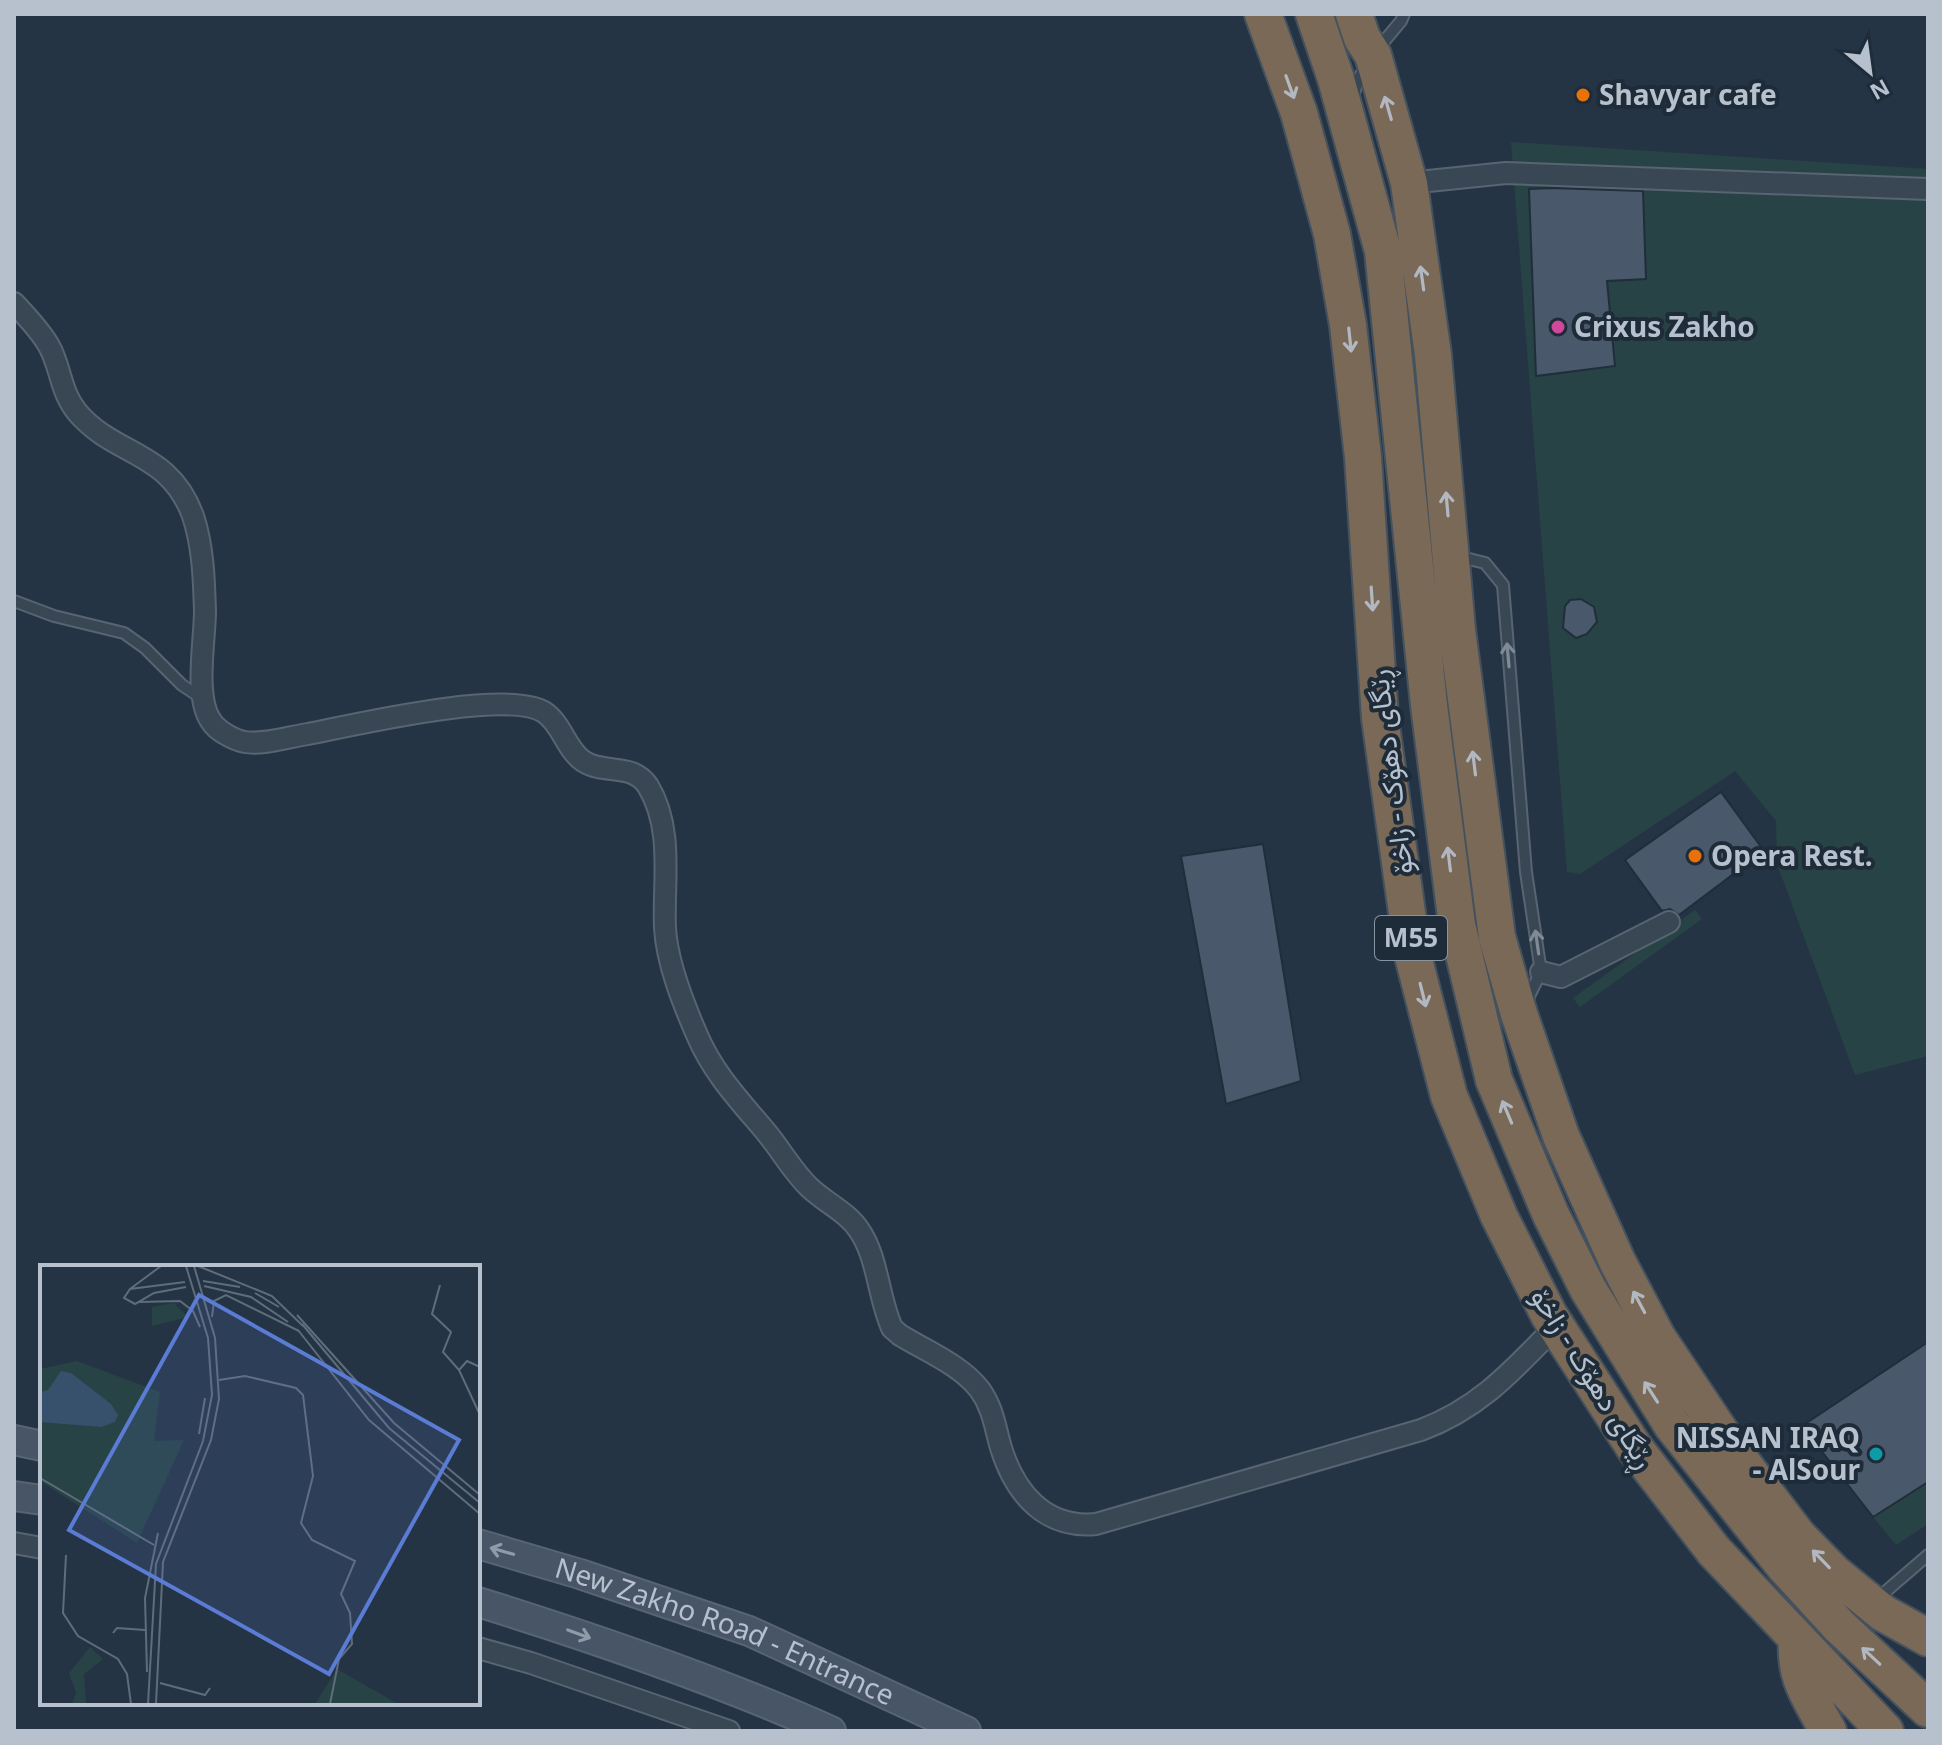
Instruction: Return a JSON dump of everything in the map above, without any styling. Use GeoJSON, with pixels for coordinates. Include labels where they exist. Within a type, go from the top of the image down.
{"type":"FeatureCollection","features":[{"type":"Feature","properties":{"kind":"highway","name":"ڕێگای دهۆک - زاخۆ"},"geometry":{"type":"LineString","coordinates":[[1263,14],[1303,128],[1332,234],[1348,325],[1363,457],[1380,718],[1413,956],[1449,1096],[1499,1216],[1556,1326],[1634,1447],[1714,1551],[1885,1731]]}},
{"type":"Feature","properties":{"kind":"highway","name":"ڕێگای دهۆک - زاخۆ"},"geometry":{"type":"LineString","coordinates":[[1314,14],[1383,251],[1429,705],[1457,925],[1494,1080],[1588,1289],[1672,1425],[1794,1577],[1839,1626],[1928,1709]]}},
{"type":"Feature","properties":{"kind":"highway"},"geometry":{"type":"LineString","coordinates":[[1354,14],[1362,38],[1373,55],[1409,183],[1433,355],[1457,630],[1497,937],[1519,1014],[1561,1136],[1617,1261],[1657,1337],[1714,1423],[1798,1536],[1834,1573],[1883,1613],[1928,1638]]}},
{"type":"Feature","properties":{"kind":"highway"},"geometry":{"type":"LineString","coordinates":[[1524,1151],[1561,1136]]}},
{"type":"Feature","properties":{"kind":"highway"},"geometry":{"type":"LineString","coordinates":[[1797,1638],[1795,1658],[1799,1675],[1805,1692],[1828,1731]]}},
{"type":"Feature","properties":{"kind":"main road"},"geometry":{"type":"LineString","coordinates":[[14,1440],[40,1446]]}},
{"type":"Feature","properties":{"kind":"main road"},"geometry":{"type":"LineString","coordinates":[[14,1496],[40,1500]]}},
{"type":"Feature","properties":{"kind":"main road","name":"New Zakho Road - Entrance"},"geometry":{"type":"LineString","coordinates":[[480,1545],[580,1574],[749,1631],[925,1722],[966,1731]]}},
{"type":"Feature","properties":{"kind":"main road"},"geometry":{"type":"LineString","coordinates":[[480,1603],[597,1640],[831,1731]]}},
{"type":"Feature","properties":{"kind":"street"},"geometry":{"type":"LineString","coordinates":[[1409,183],[1506,173],[1928,189]]}},
{"type":"Feature","properties":{"kind":"street"},"geometry":{"type":"LineString","coordinates":[[14,303],[51,349],[68,398],[78,414],[93,428],[167,473],[184,494],[195,521],[203,567],[204,700],[211,722],[230,737],[246,743],[272,740],[414,714],[503,703],[540,709],[552,718],[575,754],[586,763],[638,775],[655,802],[664,840],[665,927],[672,965],[697,1036],[718,1075],[800,1178],[857,1227],[865,1240],[892,1328],[963,1373],[980,1390],[993,1413],[999,1442],[1012,1475],[1035,1507],[1070,1524],[1096,1524],[1439,1423],[1493,1390],[1556,1326]]}},
{"type":"Feature","properties":{"kind":"street"},"geometry":{"type":"LineString","coordinates":[[1541,972],[1561,977],[1669,922]]}},
{"type":"Feature","properties":{"kind":"street"},"geometry":{"type":"LineString","coordinates":[[14,1543],[40,1548]]}},
{"type":"Feature","properties":{"kind":"street"},"geometry":{"type":"LineString","coordinates":[[480,1649],[729,1731]]}},
{"type":"Feature","properties":{"kind":"lane"},"geometry":{"type":"LineString","coordinates":[[1347,122],[1358,80],[1404,14]]}},
{"type":"Feature","properties":{"kind":"lane"},"geometry":{"type":"LineString","coordinates":[[1452,554],[1485,563],[1503,585],[1526,872],[1541,972],[1519,1014]]}},
{"type":"Feature","properties":{"kind":"lane"},"geometry":{"type":"LineString","coordinates":[[14,601],[54,616],[124,633],[145,648],[182,685],[204,700]]}},
{"type":"Feature","properties":{"kind":"lane"},"geometry":{"type":"LineString","coordinates":[[1872,1603],[1928,1555]]}},
{"type":"Feature","properties":{"kind":"green space"},"geometry":{"type":"Polygon","coordinates":[[[1511,142],[1928,169],[1928,1056],[1855,1075],[1777,864],[1776,821],[1735,771],[1580,874],[1567,872],[1511,142]]]}},
{"type":"Feature","properties":{"kind":"green space"},"geometry":{"type":"Polygon","coordinates":[[[1695,910],[1702,919],[1580,1007],[1573,998],[1695,910]]]}},
{"type":"Feature","properties":{"kind":"green space"},"geometry":{"type":"Polygon","coordinates":[[[1928,1482],[1928,1524],[1896,1545],[1873,1517],[1928,1482]]]}},
{"type":"Feature","properties":{"kind":"building"},"geometry":{"type":"Polygon","coordinates":[[[1529,189],[1643,191],[1646,279],[1607,281],[1615,366],[1536,376],[1529,189]]]}},
{"type":"Feature","properties":{"kind":"building"},"geometry":{"type":"Polygon","coordinates":[[[1581,599],[1594,607],[1597,622],[1587,634],[1576,638],[1563,628],[1565,606],[1570,600],[1581,599]]]}},
{"type":"Feature","properties":{"kind":"building","name":"Opera Rest."},"geometry":{"type":"Polygon","coordinates":[[[1721,792],[1764,851],[1679,915],[1670,909],[1662,911],[1625,860],[1721,792]]]}},
{"type":"Feature","properties":{"kind":"building"},"geometry":{"type":"Polygon","coordinates":[[[1263,844],[1301,1081],[1226,1104],[1181,856],[1263,844]]]}},
{"type":"Feature","properties":{"kind":"building","name":"NISSAN IRAQ - AlSour"},"geometry":{"type":"Polygon","coordinates":[[[1928,1342],[1928,1482],[1873,1517],[1802,1426],[1928,1342]]]}},
{"type":"Feature","properties":{"kind":"place","name":"Shavyar cafe"},"geometry":{"type":"Point","coordinates":[1583,95]}},
{"type":"Feature","properties":{"kind":"place","name":"Crixus Zakho"},"geometry":{"type":"Point","coordinates":[1558,327]}},
{"type":"Feature","properties":{"kind":"place","name":"Opera Rest."},"geometry":{"type":"Point","coordinates":[1695,856]}},
{"type":"Feature","properties":{"kind":"place","name":"NISSAN IRAQ - AlSour"},"geometry":{"type":"Point","coordinates":[1876,1454]}}]}
